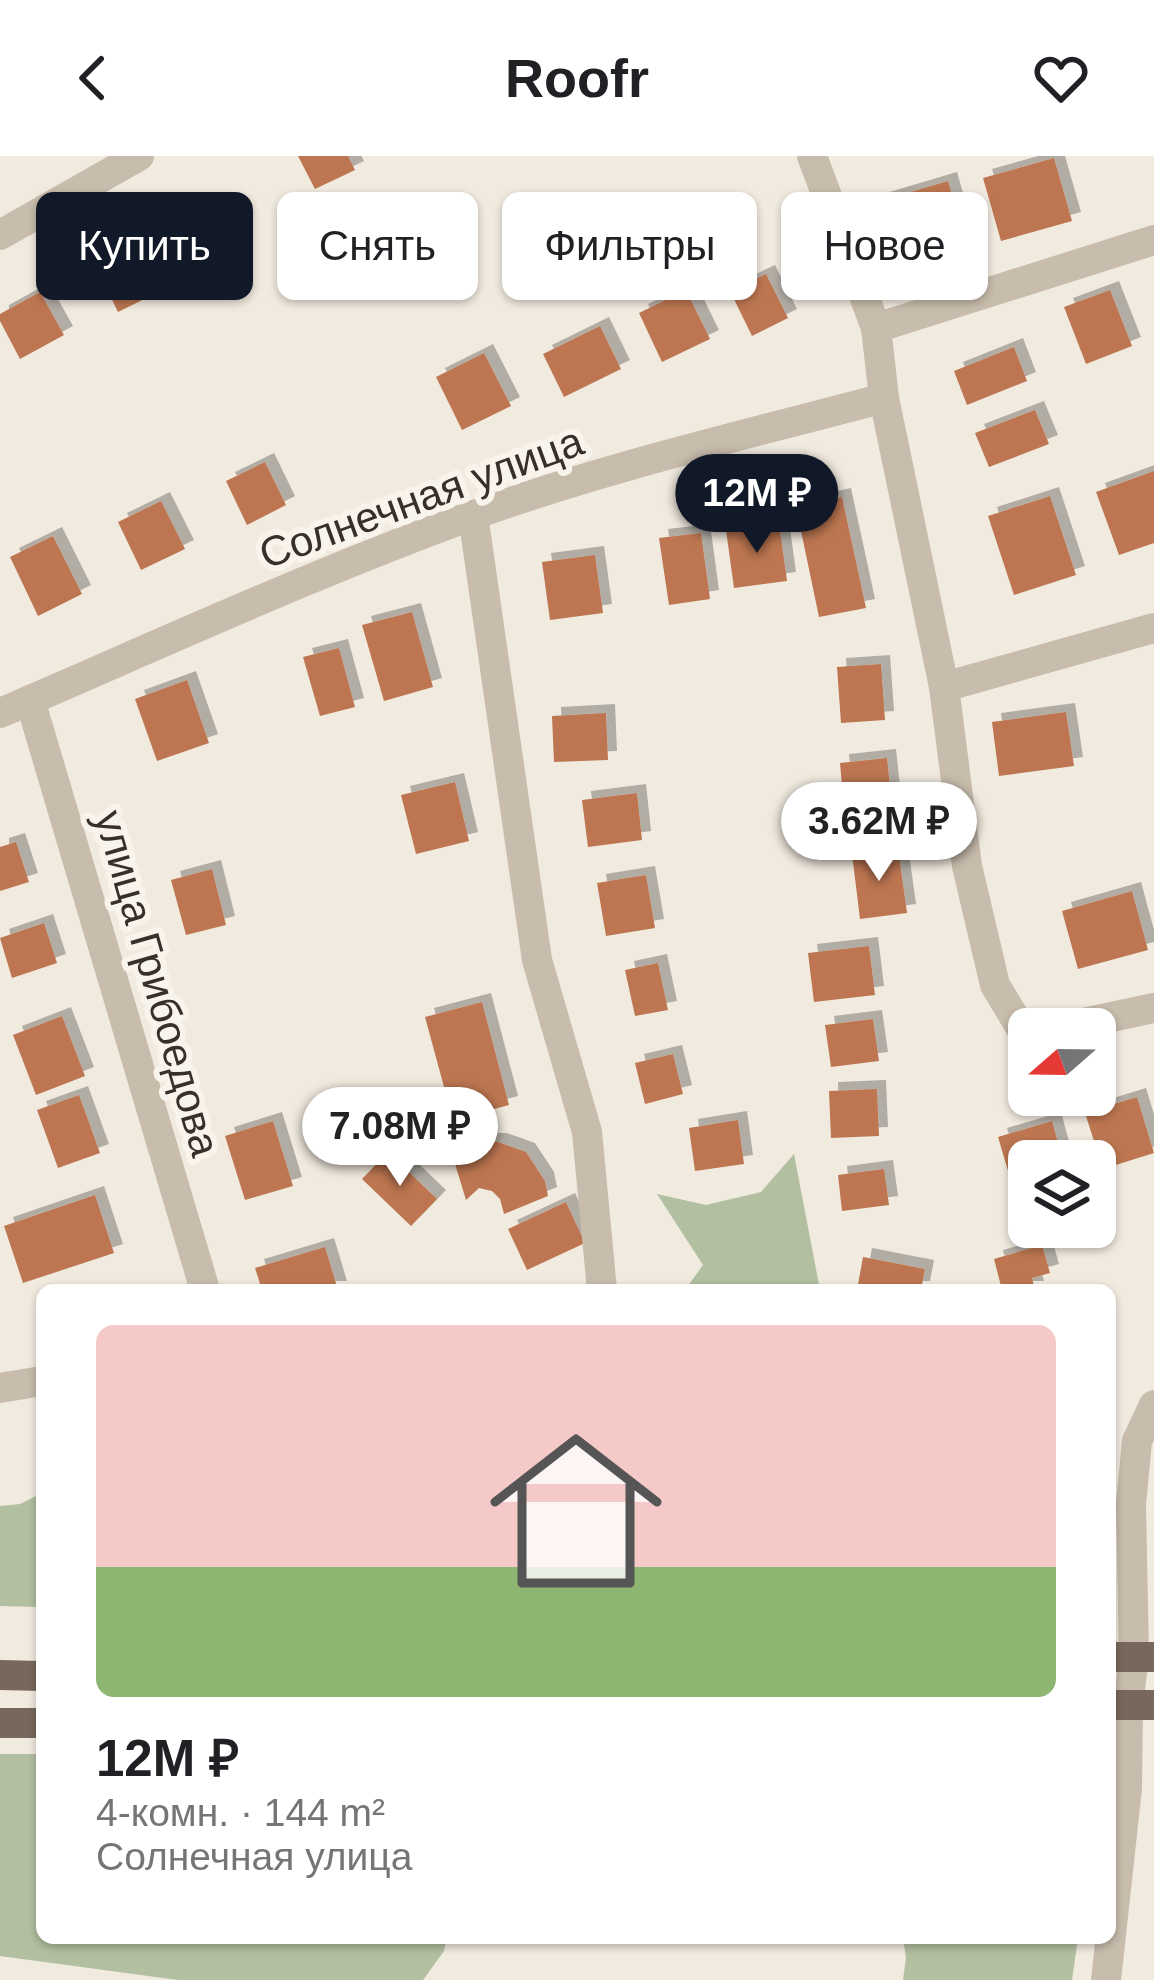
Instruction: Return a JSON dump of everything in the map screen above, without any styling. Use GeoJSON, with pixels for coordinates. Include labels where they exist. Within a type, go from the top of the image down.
{"type":"FeatureCollection","features":[{"type":"Feature","properties":{"kind":"main road"},"geometry":{"type":"LineString","coordinates":[[0,1676],[36,1676]]}},
{"type":"Feature","properties":{"kind":"main road"},"geometry":{"type":"LineString","coordinates":[[0,1723],[36,1723]]}},
{"type":"Feature","properties":{"kind":"street"},"geometry":{"type":"LineString","coordinates":[[0,235],[139,156]]}},
{"type":"Feature","properties":{"kind":"street"},"geometry":{"type":"LineString","coordinates":[[812,156],[877,328],[884,398],[944,687],[967,866],[995,985],[1015,1008]]}},
{"type":"Feature","properties":{"kind":"street"},"geometry":{"type":"LineString","coordinates":[[877,328],[1154,240]]}},
{"type":"Feature","properties":{"kind":"street","name":"Солнечная улица"},"geometry":{"type":"LineString","coordinates":[[0,713],[473,515],[640,463],[884,398]]}},
{"type":"Feature","properties":{"kind":"street"},"geometry":{"type":"LineString","coordinates":[[473,515],[537,960],[587,1132],[601,1284]]}},
{"type":"Feature","properties":{"kind":"street"},"geometry":{"type":"LineString","coordinates":[[944,687],[1154,628]]}},
{"type":"Feature","properties":{"kind":"street","name":"улица Грибоедова"},"geometry":{"type":"LineString","coordinates":[[30,700],[203,1284]]}},
{"type":"Feature","properties":{"kind":"street"},"geometry":{"type":"LineString","coordinates":[[1116,1016],[1154,1008]]}},
{"type":"Feature","properties":{"kind":"street"},"geometry":{"type":"LineString","coordinates":[[0,1388],[36,1382]]}},
{"type":"Feature","properties":{"kind":"street"},"geometry":{"type":"LineString","coordinates":[[1116,1889],[1127,1788],[1133,1657],[1121,1575],[1121,1504],[1137,1441],[1154,1405]]}},
{"type":"Feature","properties":{"kind":"street"},"geometry":{"type":"LineString","coordinates":[[1106,1980],[1110,1944]]}},
{"type":"Feature","properties":{"kind":"green space"},"geometry":{"type":"Polygon","coordinates":[[[794,1154],[819,1284],[689,1284],[703,1265],[657,1194],[706,1205],[761,1192],[794,1154]]]}},
{"type":"Feature","properties":{"kind":"green space"},"geometry":{"type":"Polygon","coordinates":[[[36,1496],[36,1607],[0,1606],[0,1506],[36,1496]]]}},
{"type":"Feature","properties":{"kind":"green space"},"geometry":{"type":"Polygon","coordinates":[[[0,1754],[36,1754],[36,1944],[446,1944],[423,1980],[178,1980],[0,1956],[0,1754]]]}},
{"type":"Feature","properties":{"kind":"green space"},"geometry":{"type":"Polygon","coordinates":[[[904,1944],[1077,1944],[1072,1980],[903,1980],[904,1944]]]}},
{"type":"Feature","properties":{"kind":"building"},"geometry":{"type":"Polygon","coordinates":[[[298,156],[348,156],[355,170],[315,189],[298,156]]]}},
{"type":"Feature","properties":{"kind":"building"},"geometry":{"type":"Polygon","coordinates":[[[1054,158],[1072,221],[1001,241],[983,178],[1054,158]]]}},
{"type":"Feature","properties":{"kind":"building"},"geometry":{"type":"Polygon","coordinates":[[[948,181],[951,192],[911,192],[948,181]]]}},
{"type":"Feature","properties":{"kind":"building"},"geometry":{"type":"Polygon","coordinates":[[[766,274],[788,318],[752,336],[734,300],[757,300],[757,278],[766,274]]]}},
{"type":"Feature","properties":{"kind":"building"},"geometry":{"type":"Polygon","coordinates":[[[1110,290],[1132,346],[1086,364],[1064,307],[1110,290]]]}},
{"type":"Feature","properties":{"kind":"building"},"geometry":{"type":"Polygon","coordinates":[[[36,294],[36,300],[44,300],[64,335],[20,359],[0,314],[36,294]]]}},
{"type":"Feature","properties":{"kind":"building"},"geometry":{"type":"Polygon","coordinates":[[[112,300],[142,300],[118,312],[112,300]]]}},
{"type":"Feature","properties":{"kind":"building"},"geometry":{"type":"Polygon","coordinates":[[[666,300],[691,300],[710,339],[662,362],[639,313],[666,300]]]}},
{"type":"Feature","properties":{"kind":"building"},"geometry":{"type":"Polygon","coordinates":[[[600,326],[621,369],[564,397],[543,354],[600,326]]]}},
{"type":"Feature","properties":{"kind":"building"},"geometry":{"type":"Polygon","coordinates":[[[1014,347],[1027,381],[967,405],[954,371],[1014,347]]]}},
{"type":"Feature","properties":{"kind":"building"},"geometry":{"type":"Polygon","coordinates":[[[484,353],[511,406],[462,430],[436,377],[484,353]]]}},
{"type":"Feature","properties":{"kind":"building"},"geometry":{"type":"Polygon","coordinates":[[[1035,410],[1049,444],[989,467],[975,433],[1035,410]]]}},
{"type":"Feature","properties":{"kind":"building"},"geometry":{"type":"Polygon","coordinates":[[[265,462],[286,505],[247,525],[226,481],[265,462]]]}},
{"type":"Feature","properties":{"kind":"building"},"geometry":{"type":"Polygon","coordinates":[[[1154,471],[1154,543],[1119,555],[1096,492],[1154,471]]]}},
{"type":"Feature","properties":{"kind":"building"},"geometry":{"type":"Polygon","coordinates":[[[1050,496],[1076,575],[1014,595],[988,516],[1050,496]]]}},
{"type":"Feature","properties":{"kind":"building"},"geometry":{"type":"Polygon","coordinates":[[[842,497],[866,608],[819,617],[796,507],[842,497]]]}},
{"type":"Feature","properties":{"kind":"building"},"geometry":{"type":"Polygon","coordinates":[[[161,501],[185,549],[141,570],[118,522],[161,501]]]}},
{"type":"Feature","properties":{"kind":"building"},"geometry":{"type":"Polygon","coordinates":[[[779,523],[787,581],[734,588],[726,530],[779,523]]]}},
{"type":"Feature","properties":{"kind":"building"},"geometry":{"type":"Polygon","coordinates":[[[701,533],[710,599],[669,605],[659,538],[701,533]]]}},
{"type":"Feature","properties":{"kind":"building"},"geometry":{"type":"Polygon","coordinates":[[[53,536],[82,594],[38,616],[10,557],[53,536]]]}},
{"type":"Feature","properties":{"kind":"building"},"geometry":{"type":"Polygon","coordinates":[[[595,555],[603,613],[550,620],[542,562],[595,555]]]}},
{"type":"Feature","properties":{"kind":"building"},"geometry":{"type":"Polygon","coordinates":[[[412,612],[433,687],[384,701],[362,625],[412,612]]]}},
{"type":"Feature","properties":{"kind":"building"},"geometry":{"type":"Polygon","coordinates":[[[339,648],[355,707],[320,716],[303,657],[339,648]]]}},
{"type":"Feature","properties":{"kind":"building"},"geometry":{"type":"Polygon","coordinates":[[[881,664],[885,720],[841,723],[837,667],[881,664]]]}},
{"type":"Feature","properties":{"kind":"building"},"geometry":{"type":"Polygon","coordinates":[[[187,680],[209,743],[157,761],[135,699],[187,680]]]}},
{"type":"Feature","properties":{"kind":"building"},"geometry":{"type":"Polygon","coordinates":[[[1066,712],[1074,766],[999,776],[992,722],[1066,712]]]}},
{"type":"Feature","properties":{"kind":"building"},"geometry":{"type":"Polygon","coordinates":[[[606,713],[608,760],[554,762],[552,716],[606,713]]]}},
{"type":"Feature","properties":{"kind":"building"},"geometry":{"type":"Polygon","coordinates":[[[887,758],[893,814],[845,819],[840,763],[887,758]]]}},
{"type":"Feature","properties":{"kind":"building"},"geometry":{"type":"Polygon","coordinates":[[[455,782],[469,841],[416,854],[401,795],[455,782]]]}},
{"type":"Feature","properties":{"kind":"building"},"geometry":{"type":"Polygon","coordinates":[[[637,793],[642,840],[588,847],[582,800],[637,793]]]}},
{"type":"Feature","properties":{"kind":"building"},"geometry":{"type":"Polygon","coordinates":[[[937,804],[941,834],[907,838],[903,809],[937,804]]]}},
{"type":"Feature","properties":{"kind":"building"},"geometry":{"type":"Polygon","coordinates":[[[16,842],[29,882],[0,891],[0,847],[16,842]]]}},
{"type":"Feature","properties":{"kind":"building"},"geometry":{"type":"Polygon","coordinates":[[[898,848],[907,913],[860,919],[852,854],[898,848]]]}},
{"type":"Feature","properties":{"kind":"building"},"geometry":{"type":"Polygon","coordinates":[[[212,869],[226,925],[186,935],[171,880],[212,869]]]}},
{"type":"Feature","properties":{"kind":"building"},"geometry":{"type":"Polygon","coordinates":[[[646,875],[655,928],[606,936],[597,883],[646,875]]]}},
{"type":"Feature","properties":{"kind":"building"},"geometry":{"type":"Polygon","coordinates":[[[1132,891],[1148,950],[1078,969],[1062,911],[1132,891]]]}},
{"type":"Feature","properties":{"kind":"building"},"geometry":{"type":"Polygon","coordinates":[[[44,923],[57,963],[12,978],[0,938],[44,923]]]}},
{"type":"Feature","properties":{"kind":"building"},"geometry":{"type":"Polygon","coordinates":[[[869,946],[875,995],[814,1002],[808,953],[869,946]]]}},
{"type":"Feature","properties":{"kind":"building"},"geometry":{"type":"Polygon","coordinates":[[[658,963],[668,1010],[635,1016],[625,970],[658,963]]]}},
{"type":"Feature","properties":{"kind":"building"},"geometry":{"type":"Polygon","coordinates":[[[482,1002],[509,1105],[453,1120],[425,1017],[482,1002]]]}},
{"type":"Feature","properties":{"kind":"building"},"geometry":{"type":"Polygon","coordinates":[[[62,1016],[85,1076],[36,1095],[13,1035],[62,1016]]]}},
{"type":"Feature","properties":{"kind":"building"},"geometry":{"type":"Polygon","coordinates":[[[873,1019],[879,1061],[831,1067],[825,1025],[873,1019]]]}},
{"type":"Feature","properties":{"kind":"building"},"geometry":{"type":"Polygon","coordinates":[[[673,1054],[683,1094],[645,1104],[635,1063],[673,1054]]]}},
{"type":"Feature","properties":{"kind":"building"},"geometry":{"type":"Polygon","coordinates":[[[877,1089],[879,1136],[831,1138],[829,1091],[877,1089]]]}},
{"type":"Feature","properties":{"kind":"building"},"geometry":{"type":"Polygon","coordinates":[[[79,1095],[100,1153],[58,1168],[37,1110],[79,1095]]]}},
{"type":"Feature","properties":{"kind":"building"},"geometry":{"type":"Polygon","coordinates":[[[1137,1097],[1154,1153],[1116,1165],[1116,1140],[1094,1140],[1086,1116],[1116,1116],[1116,1103],[1137,1097]]]}},
{"type":"Feature","properties":{"kind":"building"},"geometry":{"type":"Polygon","coordinates":[[[738,1120],[744,1164],[695,1171],[689,1128],[738,1120]]]}},
{"type":"Feature","properties":{"kind":"building"},"geometry":{"type":"Polygon","coordinates":[[[273,1121],[293,1186],[245,1200],[225,1136],[273,1121]]]}},
{"type":"Feature","properties":{"kind":"building"},"geometry":{"type":"Polygon","coordinates":[[[1052,1121],[1057,1140],[1008,1140],[1008,1171],[998,1137],[1052,1121]]]}},
{"type":"Feature","properties":{"kind":"building"},"geometry":{"type":"Polygon","coordinates":[[[473,1142],[498,1142],[526,1152],[545,1181],[548,1196],[504,1214],[492,1191],[479,1188],[466,1200],[452,1154],[473,1142]]]}},
{"type":"Feature","properties":{"kind":"building"},"geometry":{"type":"Polygon","coordinates":[[[388,1152],[437,1199],[411,1226],[362,1179],[388,1152]]]}},
{"type":"Feature","properties":{"kind":"building"},"geometry":{"type":"Polygon","coordinates":[[[884,1169],[889,1205],[842,1211],[838,1175],[884,1169]]]}},
{"type":"Feature","properties":{"kind":"building"},"geometry":{"type":"Polygon","coordinates":[[[95,1195],[114,1253],[23,1283],[4,1226],[95,1195]]]}},
{"type":"Feature","properties":{"kind":"building"},"geometry":{"type":"Polygon","coordinates":[[[566,1202],[585,1243],[527,1270],[508,1229],[566,1202]]]}},
{"type":"Feature","properties":{"kind":"building"},"geometry":{"type":"Polygon","coordinates":[[[325,1247],[336,1284],[260,1284],[255,1268],[325,1247]]]}},
{"type":"Feature","properties":{"kind":"building"},"geometry":{"type":"Polygon","coordinates":[[[1043,1248],[1050,1273],[1032,1278],[1034,1284],[1000,1284],[994,1259],[1043,1248]]]}},
{"type":"Feature","properties":{"kind":"building"},"geometry":{"type":"Polygon","coordinates":[[[863,1257],[925,1269],[922,1284],[858,1284],[863,1257]]]}}]}
